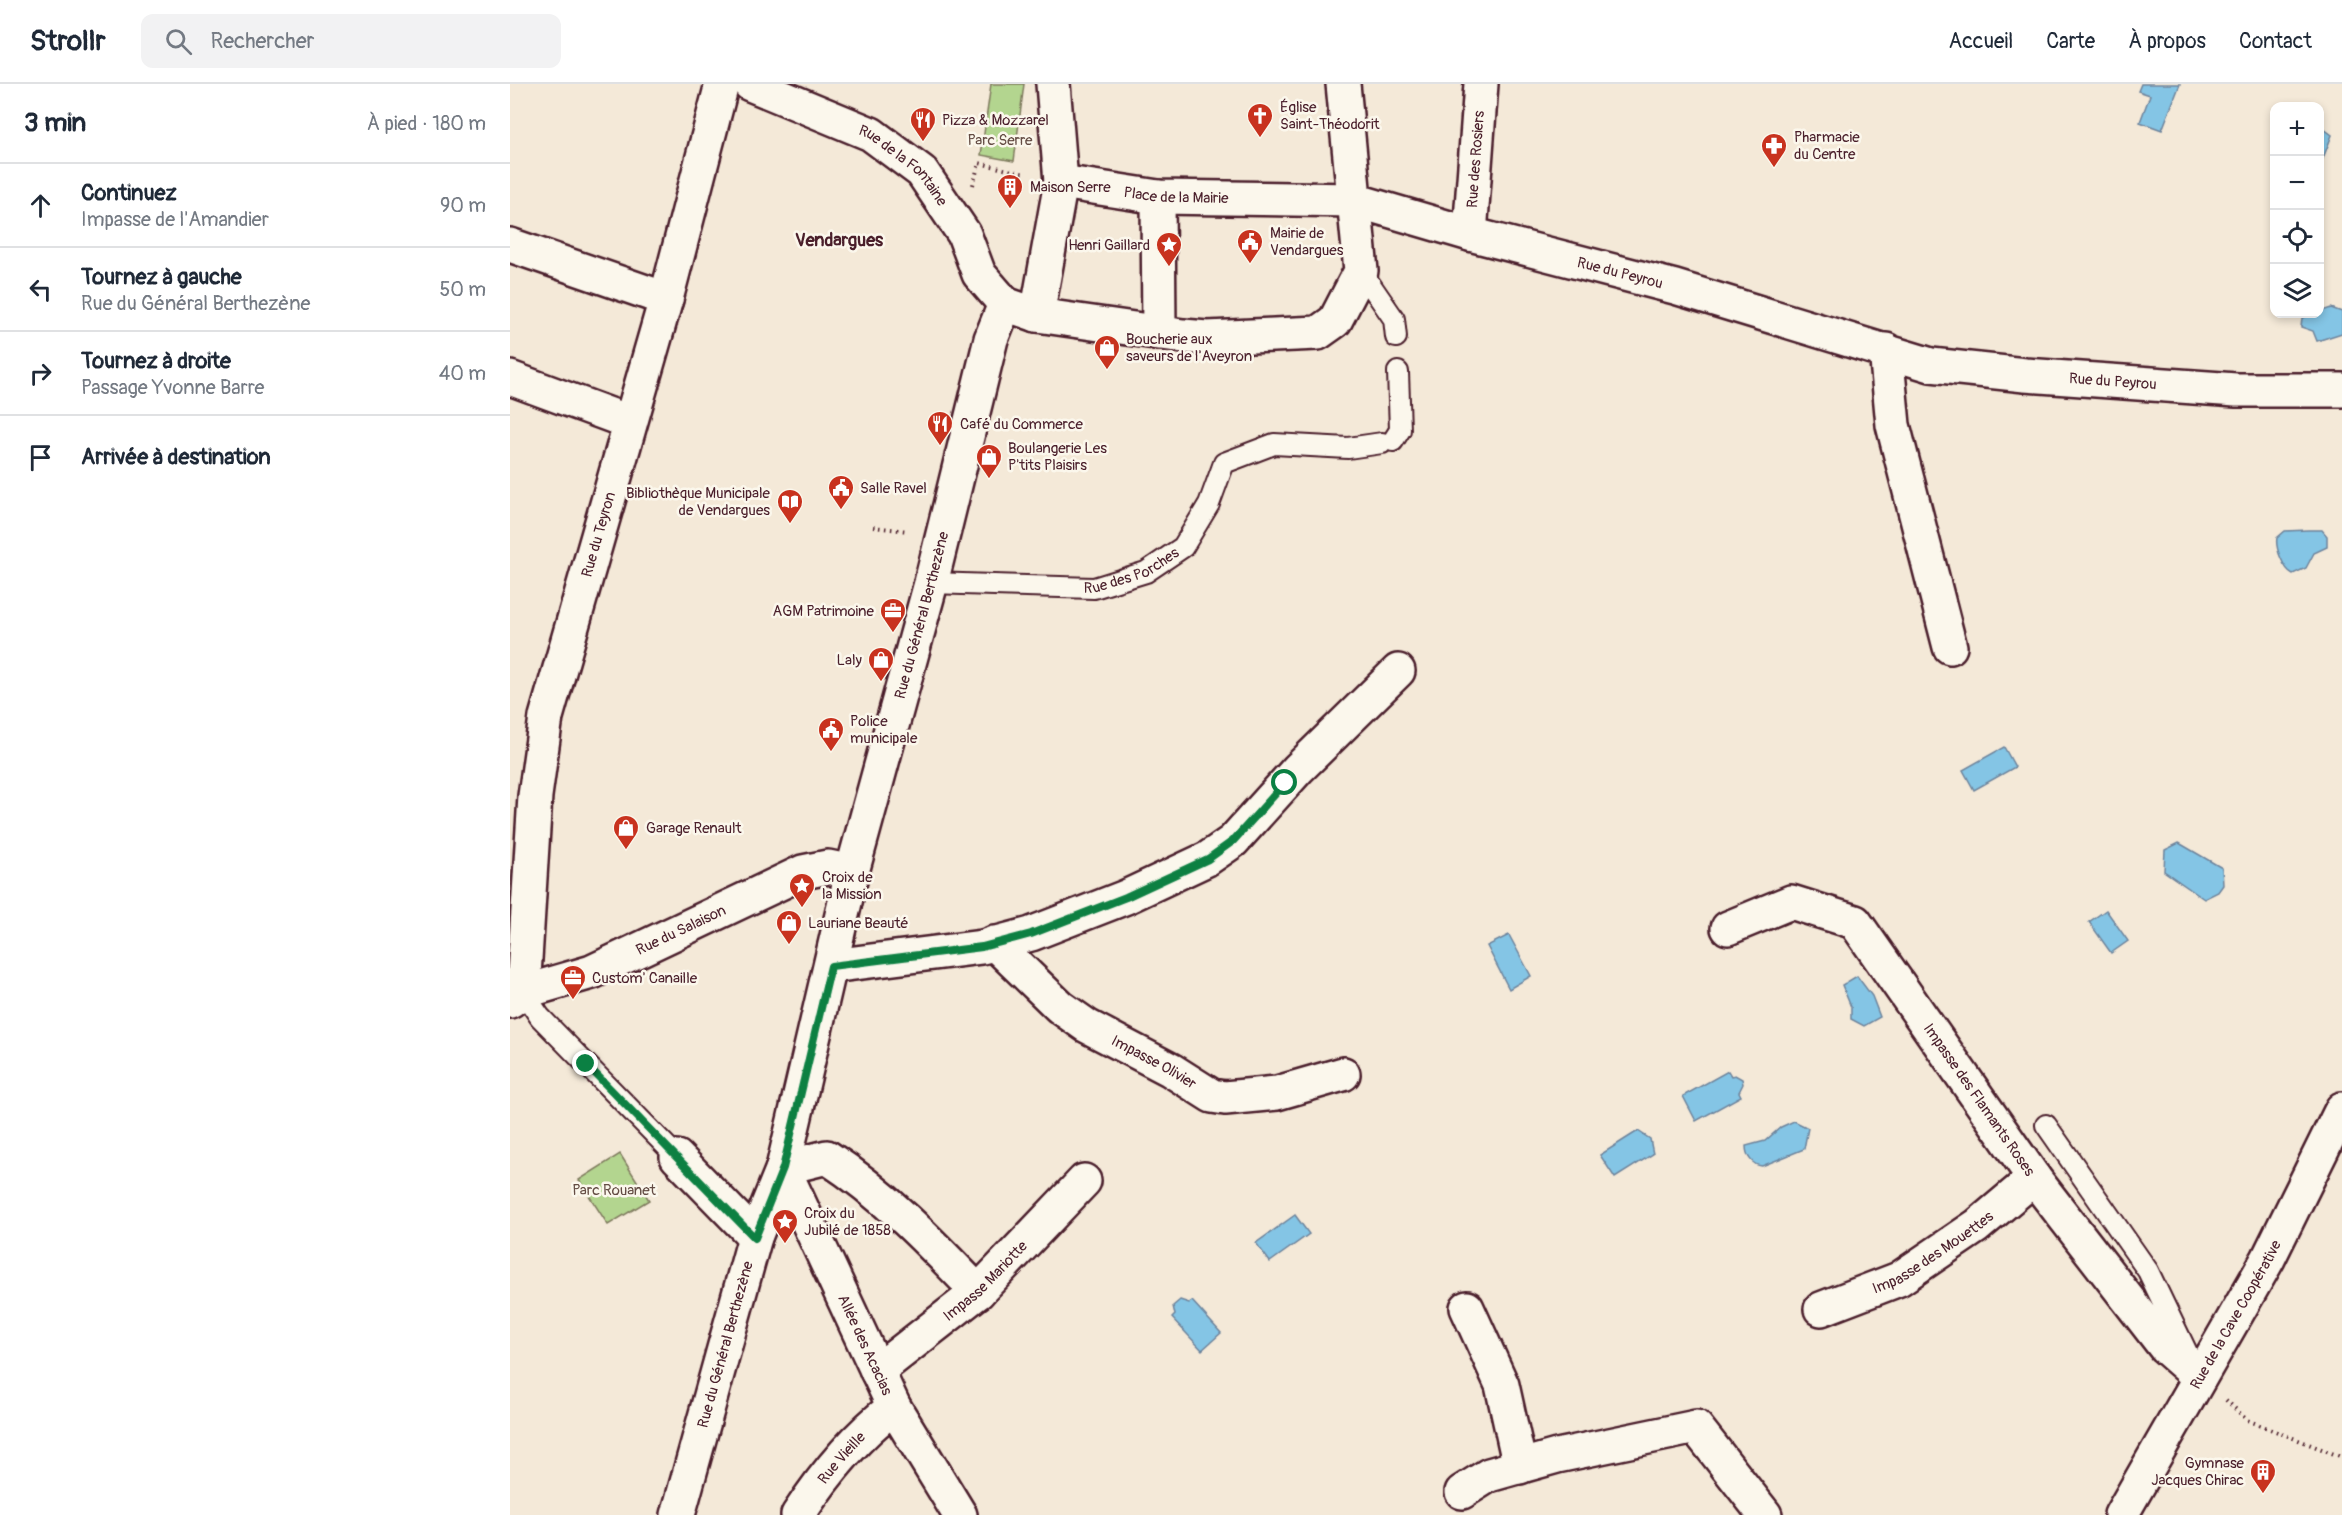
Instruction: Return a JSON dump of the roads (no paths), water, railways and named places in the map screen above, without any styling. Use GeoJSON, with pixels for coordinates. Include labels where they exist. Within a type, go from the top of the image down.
{"type":"FeatureCollection","features":[{"type":"Feature","properties":{"kind":"street","name":"Rue du Teyron"},"geometry":{"type":"LineString","coordinates":[[517,997],[522,794],[666,299],[722,84]]}},
{"type":"Feature","properties":{"kind":"street","name":"Rue de la Fontaine"},"geometry":{"type":"LineString","coordinates":[[750,84],[871,134],[922,172],[964,234],[978,273],[1005,304]]}},
{"type":"Feature","properties":{"kind":"street"},"geometry":{"type":"LineString","coordinates":[[1037,315],[1061,183],[1053,84]]}},
{"type":"Feature","properties":{"kind":"street"},"geometry":{"type":"LineString","coordinates":[[1005,304],[1037,315],[1207,338],[1318,333],[1335,321],[1361,271],[1343,84]]}},
{"type":"Feature","properties":{"kind":"street","name":"Rue des Rosiers"},"geometry":{"type":"LineString","coordinates":[[1470,234],[1481,84]]}},
{"type":"Feature","properties":{"kind":"street","name":"Place de la Mairie"},"geometry":{"type":"LineString","coordinates":[[1061,183],[1158,197],[1354,200]]}},
{"type":"Feature","properties":{"kind":"street"},"geometry":{"type":"LineString","coordinates":[[1158,197],[1159,333]]}},
{"type":"Feature","properties":{"kind":"street","name":"Rue du Peyrou"},"geometry":{"type":"LineString","coordinates":[[1354,200],[1470,234],[1675,287],[1931,364],[2025,375],[2236,390],[2337,384]]}},
{"type":"Feature","properties":{"kind":"street"},"geometry":{"type":"LineString","coordinates":[[510,245],[666,299]]}},
{"type":"Feature","properties":{"kind":"street","name":"Rue du Général Berthezène"},"geometry":{"type":"LineString","coordinates":[[678,1515],[755,1238],[783,1168],[852,872],[931,583],[991,339],[1005,304]]}},
{"type":"Feature","properties":{"kind":"street"},"geometry":{"type":"LineString","coordinates":[[1886,350],[1893,425],[1950,647]]}},
{"type":"Feature","properties":{"kind":"street"},"geometry":{"type":"LineString","coordinates":[[510,378],[629,422]]}},
{"type":"Feature","properties":{"kind":"street"},"geometry":{"type":"LineString","coordinates":[[831,966],[905,958],[994,943],[1031,934],[1116,901],[1208,859],[1233,841],[1298,769],[1398,671]]}},
{"type":"Feature","properties":{"kind":"street","name":"Rue du Salaison"},"geometry":{"type":"LineString","coordinates":[[517,997],[592,972],[803,872],[828,867],[852,872]]}},
{"type":"Feature","properties":{"kind":"street","name":"Impasse des Flamants Roses"},"geometry":{"type":"LineString","coordinates":[[1728,928],[1791,902],[1855,922],[2034,1178],[2165,1347],[2198,1376]]}},
{"type":"Feature","properties":{"kind":"street","name":"Impasse Olivier"},"geometry":{"type":"LineString","coordinates":[[994,943],[1060,1007],[1087,1026],[1212,1096],[1225,1098],[1277,1093],[1343,1074]]}},
{"type":"Feature","properties":{"kind":"street","name":"Rue de la Cave Coopérative"},"geometry":{"type":"LineString","coordinates":[[2121,1515],[2198,1376],[2268,1259],[2342,1109]]}},
{"type":"Feature","properties":{"kind":"street"},"geometry":{"type":"LineString","coordinates":[[677,1157],[755,1238]]}},
{"type":"Feature","properties":{"kind":"street"},"geometry":{"type":"LineString","coordinates":[[783,1168],[827,1157],[863,1180],[930,1241],[978,1292]]}},
{"type":"Feature","properties":{"kind":"street","name":"Allée des Acacias"},"geometry":{"type":"LineString","coordinates":[[783,1168],[894,1407],[960,1515]]}},
{"type":"Feature","properties":{"kind":"street","name":"Impasse des Mouettes"},"geometry":{"type":"LineString","coordinates":[[1821,1309],[1899,1279],[1977,1226],[2034,1178]]}},
{"type":"Feature","properties":{"kind":"street","name":"Impasse Mariotte"},"geometry":{"type":"LineString","coordinates":[[877,1371],[978,1292],[1084,1181]]}},
{"type":"Feature","properties":{"kind":"street"},"geometry":{"type":"LineString","coordinates":[[1467,1308],[1502,1385],[1520,1467]]}},
{"type":"Feature","properties":{"kind":"street","name":"Rue Vieille"},"geometry":{"type":"LineString","coordinates":[[798,1515],[810,1496],[869,1426],[894,1407]]}},
{"type":"Feature","properties":{"kind":"street"},"geometry":{"type":"LineString","coordinates":[[1462,1492],[1489,1475],[1696,1427],[1765,1515]]}},
{"type":"Feature","properties":{"kind":"lane"},"geometry":{"type":"LineString","coordinates":[[1361,271],[1394,319],[1396,337]]}},
{"type":"Feature","properties":{"kind":"lane","name":"Rue des Porches"},"geometry":{"type":"LineString","coordinates":[[931,583],[1094,588],[1146,572],[1183,547],[1209,504],[1224,463],[1274,444],[1348,448],[1387,442],[1400,430],[1398,372]]}},
{"type":"Feature","properties":{"kind":"lane"},"geometry":{"type":"LineString","coordinates":[[517,997],[540,1017],[677,1157]]}},
{"type":"Feature","properties":{"kind":"lane"},"geometry":{"type":"LineString","coordinates":[[2046,1125],[2148,1271],[2198,1376]]}},
{"type":"Feature","properties":{"kind":"water"},"geometry":{"type":"Polygon","coordinates":[[[2141,84],[2180,84],[2162,130],[2140,122],[2150,95],[2138,91],[2141,84]]]}},
{"type":"Feature","properties":{"kind":"water"},"geometry":{"type":"Polygon","coordinates":[[[2324,129],[2332,135],[2324,156],[2324,129]]]}},
{"type":"Feature","properties":{"kind":"water"},"geometry":{"type":"Polygon","coordinates":[[[2331,308],[2342,312],[2342,333],[2317,341],[2313,331],[2301,327],[2302,318],[2324,318],[2324,310],[2331,308]]]}},
{"type":"Feature","properties":{"kind":"water"},"geometry":{"type":"Polygon","coordinates":[[[2322,530],[2327,536],[2327,547],[2314,553],[2306,568],[2293,574],[2290,572],[2281,558],[2277,538],[2285,531],[2322,530]]]}},
{"type":"Feature","properties":{"kind":"water"},"geometry":{"type":"Polygon","coordinates":[[[2004,747],[2015,767],[1974,790],[1963,770],[2004,747]]]}},
{"type":"Feature","properties":{"kind":"water"},"geometry":{"type":"Polygon","coordinates":[[[2179,843],[2222,868],[2223,885],[2218,892],[2204,899],[2164,871],[2165,850],[2179,843]]]}},
{"type":"Feature","properties":{"kind":"water"},"geometry":{"type":"Polygon","coordinates":[[[2106,910],[2128,941],[2111,953],[2089,922],[2106,910]]]}},
{"type":"Feature","properties":{"kind":"water"},"geometry":{"type":"Polygon","coordinates":[[[1509,935],[1531,976],[1509,989],[1487,946],[1509,935]]]}},
{"type":"Feature","properties":{"kind":"water"},"geometry":{"type":"Polygon","coordinates":[[[1857,976],[1872,996],[1880,1017],[1864,1026],[1851,1019],[1851,1007],[1842,985],[1857,976]]]}},
{"type":"Feature","properties":{"kind":"water"},"geometry":{"type":"Polygon","coordinates":[[[1728,1071],[1731,1076],[1735,1075],[1742,1079],[1743,1084],[1739,1092],[1741,1096],[1696,1121],[1683,1096],[1728,1071]]]}},
{"type":"Feature","properties":{"kind":"water"},"geometry":{"type":"Polygon","coordinates":[[[1794,1121],[1808,1128],[1804,1149],[1762,1166],[1753,1162],[1748,1156],[1746,1146],[1765,1141],[1781,1127],[1794,1121]]]}},
{"type":"Feature","properties":{"kind":"water"},"geometry":{"type":"Polygon","coordinates":[[[1638,1131],[1650,1139],[1653,1154],[1615,1178],[1600,1155],[1638,1131]]]}},
{"type":"Feature","properties":{"kind":"water"},"geometry":{"type":"Polygon","coordinates":[[[1295,1215],[1309,1234],[1270,1262],[1256,1243],[1295,1215]]]}},
{"type":"Feature","properties":{"kind":"water"},"geometry":{"type":"Polygon","coordinates":[[[1180,1300],[1189,1303],[1192,1301],[1221,1333],[1202,1350],[1172,1318],[1175,1315],[1173,1306],[1180,1300]]]}},
{"type":"Feature","properties":{"kind":"place","name":"Église Saint-Théodorit"},"geometry":{"type":"Point","coordinates":[1260,139]}},
{"type":"Feature","properties":{"kind":"place","name":"Pizza & Mozzarel"},"geometry":{"type":"Point","coordinates":[923,143]}},
{"type":"Feature","properties":{"kind":"place","name":"Pharmacie du Centre"},"geometry":{"type":"Point","coordinates":[1774,169]}},
{"type":"Feature","properties":{"kind":"place","name":"Maison Serre"},"geometry":{"type":"Point","coordinates":[1010,210]}},
{"type":"Feature","properties":{"kind":"place","name":"Mairie de Vendargues"},"geometry":{"type":"Point","coordinates":[1250,265]}},
{"type":"Feature","properties":{"kind":"place","name":"Henri Gaillard"},"geometry":{"type":"Point","coordinates":[1169,268]}},
{"type":"Feature","properties":{"kind":"place","name":"Boucherie aux saveurs de l'Aveyron"},"geometry":{"type":"Point","coordinates":[1107,371]}},
{"type":"Feature","properties":{"kind":"place","name":"Café du Commerce"},"geometry":{"type":"Point","coordinates":[940,447]}},
{"type":"Feature","properties":{"kind":"place","name":"Boulangerie Les P'tits Plaisirs"},"geometry":{"type":"Point","coordinates":[989,480]}},
{"type":"Feature","properties":{"kind":"place","name":"Salle Ravel"},"geometry":{"type":"Point","coordinates":[841,511]}},
{"type":"Feature","properties":{"kind":"place","name":"Bibliothèque Municipale de Vendargues"},"geometry":{"type":"Point","coordinates":[790,525]}},
{"type":"Feature","properties":{"kind":"place","name":"AGM Patrimoine"},"geometry":{"type":"Point","coordinates":[893,634]}},
{"type":"Feature","properties":{"kind":"place","name":"Laly"},"geometry":{"type":"Point","coordinates":[881,683]}},
{"type":"Feature","properties":{"kind":"place","name":"Police municipale"},"geometry":{"type":"Point","coordinates":[831,753]}},
{"type":"Feature","properties":{"kind":"place","name":"Garage Renault"},"geometry":{"type":"Point","coordinates":[626,851]}},
{"type":"Feature","properties":{"kind":"place","name":"Croix de la Mission"},"geometry":{"type":"Point","coordinates":[802,909]}},
{"type":"Feature","properties":{"kind":"place","name":"Lauriane Beauté"},"geometry":{"type":"Point","coordinates":[789,946]}},
{"type":"Feature","properties":{"kind":"place","name":"Custom' Canaille"},"geometry":{"type":"Point","coordinates":[573,1001]}},
{"type":"Feature","properties":{"kind":"place","name":"Croix du Jubilé de 1858"},"geometry":{"type":"Point","coordinates":[785,1245]}},
{"type":"Feature","properties":{"kind":"place","name":"Gymnase Jacques Chirac"},"geometry":{"type":"Point","coordinates":[2263,1495]}},
{"type":"Feature","properties":{"kind":"district","name":"Vendargues"},"geometry":{"type":"Point","coordinates":[839,240]}},
{"type":"Feature","properties":{"kind":"park label","name":"Parc Serre"},"geometry":{"type":"Point","coordinates":[1000,140]}},
{"type":"Feature","properties":{"kind":"park label","name":"Parc Rouanet"},"geometry":{"type":"Point","coordinates":[614,1190]}}]}
